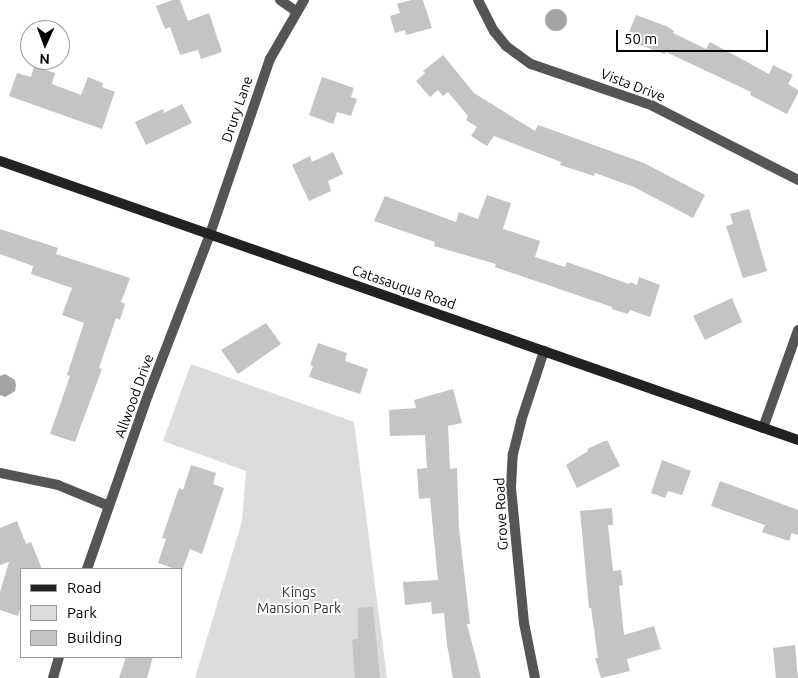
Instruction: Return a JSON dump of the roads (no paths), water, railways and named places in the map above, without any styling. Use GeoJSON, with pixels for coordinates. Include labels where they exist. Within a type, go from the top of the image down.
{"type":"FeatureCollection","features":[{"type":"Feature","properties":{"kind":"street"},"geometry":{"type":"LineString","coordinates":[[280,0],[296,11]]}},
{"type":"Feature","properties":{"kind":"street","name":"Drury Lane"},"geometry":{"type":"LineString","coordinates":[[210,234],[270,59],[304,0]]}},
{"type":"Feature","properties":{"kind":"street","name":"Vista Drive"},"geometry":{"type":"LineString","coordinates":[[478,0],[484,16],[500,39],[517,55],[531,64],[651,105],[798,180]]}},
{"type":"Feature","properties":{"kind":"street","name":"Catasauqua Road"},"geometry":{"type":"LineString","coordinates":[[0,161],[798,440]]}},
{"type":"Feature","properties":{"kind":"street","name":"Allwood Drive"},"geometry":{"type":"LineString","coordinates":[[87,568],[210,234]]}},
{"type":"Feature","properties":{"kind":"street"},"geometry":{"type":"LineString","coordinates":[[762,428],[798,330]]}},
{"type":"Feature","properties":{"kind":"street","name":"Grove Road"},"geometry":{"type":"LineString","coordinates":[[534,678],[524,623],[512,488],[513,454],[520,421],[544,351]]}},
{"type":"Feature","properties":{"kind":"street"},"geometry":{"type":"LineString","coordinates":[[0,474],[58,485],[109,506]]}},
{"type":"Feature","properties":{"kind":"street"},"geometry":{"type":"LineString","coordinates":[[53,678],[59,658]]}},
{"type":"Feature","properties":{"kind":"park label","name":"Kings Mansion Park"},"geometry":{"type":"Point","coordinates":[299,600]}}]}
